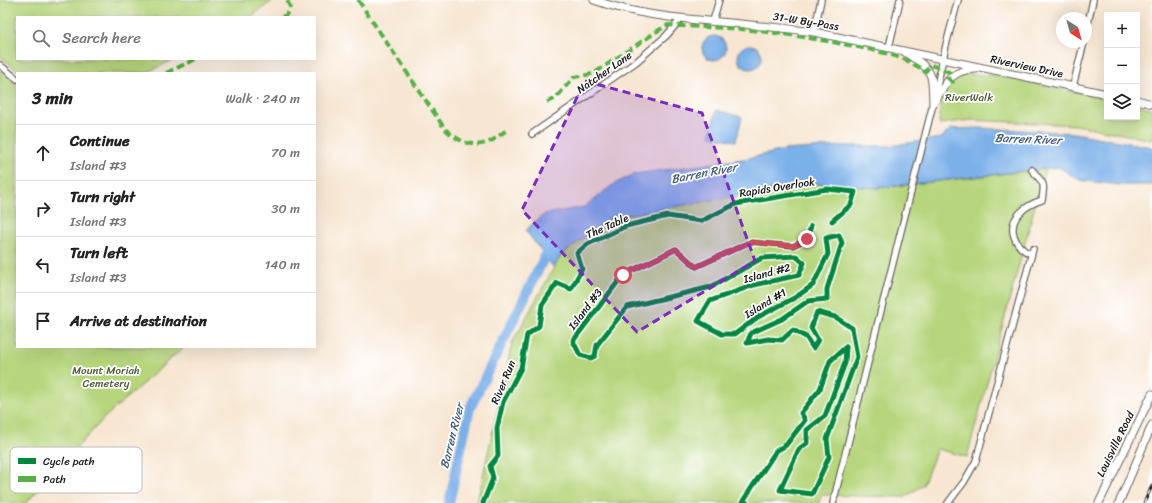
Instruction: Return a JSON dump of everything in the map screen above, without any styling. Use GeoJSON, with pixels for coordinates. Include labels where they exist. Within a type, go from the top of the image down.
{"type":"FeatureCollection","features":[{"type":"Feature","properties":{"kind":"main road","name":"31-W By-Pass"},"geometry":{"type":"LineString","coordinates":[[594,0],[649,15],[814,32],[943,59]]}},
{"type":"Feature","properties":{"kind":"main road"},"geometry":{"type":"LineString","coordinates":[[902,50],[928,69],[933,80],[932,107]]}},
{"type":"Feature","properties":{"kind":"main road","name":"Riverview Drive"},"geometry":{"type":"LineString","coordinates":[[943,59],[1104,93]]}},
{"type":"Feature","properties":{"kind":"main road"},"geometry":{"type":"LineString","coordinates":[[932,107],[948,80],[961,70],[990,69]]}},
{"type":"Feature","properties":{"kind":"main road"},"geometry":{"type":"LineString","coordinates":[[1140,101],[1152,104]]}},
{"type":"Feature","properties":{"kind":"main road","name":"Louisville Road"},"geometry":{"type":"LineString","coordinates":[[1099,503],[1152,394]]}},
{"type":"Feature","properties":{"kind":"main road"},"geometry":{"type":"LineString","coordinates":[[1119,503],[1152,425]]}},
{"type":"Feature","properties":{"kind":"street"},"geometry":{"type":"LineString","coordinates":[[713,22],[719,0]]}},
{"type":"Feature","properties":{"kind":"street"},"geometry":{"type":"LineString","coordinates":[[814,32],[821,0]]}},
{"type":"Feature","properties":{"kind":"street"},"geometry":{"type":"LineString","coordinates":[[889,47],[900,0]]}},
{"type":"Feature","properties":{"kind":"street"},"geometry":{"type":"LineString","coordinates":[[834,503],[958,0]]}},
{"type":"Feature","properties":{"kind":"street"},"geometry":{"type":"LineString","coordinates":[[1090,12],[1093,0]]}},
{"type":"Feature","properties":{"kind":"street","name":"Natcher Lane"},"geometry":{"type":"LineString","coordinates":[[532,134],[636,62],[666,36],[681,19]]}},
{"type":"Feature","properties":{"kind":"street"},"geometry":{"type":"LineString","coordinates":[[1073,86],[1082,48]]}},
{"type":"Feature","properties":{"kind":"street"},"geometry":{"type":"LineString","coordinates":[[0,64],[16,78]]}},
{"type":"Feature","properties":{"kind":"street"},"geometry":{"type":"LineString","coordinates":[[948,503],[964,482],[976,461],[1032,252],[1026,252],[1016,243],[1012,231],[1014,221],[1020,214],[1031,204],[1042,200],[1044,187],[1042,182],[1032,170]]}},
{"type":"Feature","properties":{"kind":"highlighted area"},"geometry":{"type":"Polygon","coordinates":[[[585,81],[702,113],[755,261],[637,332],[522,210],[585,81]]]}},
{"type":"Feature","properties":{"kind":"green space"},"geometry":{"type":"Polygon","coordinates":[[[0,0],[272,1],[252,16],[16,16],[16,60],[173,60],[147,72],[19,72],[0,56],[0,0]]]}},
{"type":"Feature","properties":{"kind":"green space","name":"Mount Moriah Cemetery"},"geometry":{"type":"Polygon","coordinates":[[[0,70],[16,83],[16,348],[183,348],[106,416],[77,447],[10,447],[10,493],[35,493],[26,503],[0,503],[0,70]]]}},
{"type":"Feature","properties":{"kind":"green space","name":"RiverWalk"},"geometry":{"type":"Polygon","coordinates":[[[960,74],[994,75],[1104,98],[1104,120],[1140,120],[1140,106],[1152,109],[1152,140],[1077,125],[971,120],[939,124],[941,100],[949,82],[960,74]]]}},
{"type":"Feature","properties":{"kind":"green space"},"geometry":{"type":"Polygon","coordinates":[[[1045,169],[967,457],[937,449],[923,485],[905,497],[821,495],[819,503],[477,503],[512,343],[561,255],[610,218],[810,183],[878,188],[1045,169]]]}},
{"type":"Feature","properties":{"kind":"water"},"geometry":{"type":"Polygon","coordinates":[[[714,36],[723,39],[726,48],[723,57],[714,60],[705,57],[702,48],[705,39],[714,36]]]}},
{"type":"Feature","properties":{"kind":"water"},"geometry":{"type":"Polygon","coordinates":[[[750,45],[759,48],[762,57],[759,66],[750,69],[741,66],[738,57],[741,48],[750,45]]]}},
{"type":"Feature","properties":{"kind":"water"},"geometry":{"type":"Polygon","coordinates":[[[716,110],[742,117],[736,141],[710,136],[716,110]]]}},
{"type":"Feature","properties":{"kind":"water"},"geometry":{"type":"Polygon","coordinates":[[[982,128],[1074,133],[1152,147],[1152,185],[1119,185],[1079,180],[1059,167],[878,188],[810,183],[610,218],[561,255],[554,268],[526,231],[532,224],[545,214],[584,207],[614,184],[635,174],[750,158],[784,150],[841,146],[889,146],[941,138],[951,129],[982,128]]]}},
{"type":"Feature","properties":{"kind":"waterway","name":"Barren River"},"geometry":{"type":"LineString","coordinates":[[449,503],[470,408],[544,258],[555,247]]}},
{"type":"Feature","properties":{"kind":"railway"},"geometry":{"type":"LineString","coordinates":[[1144,503],[1152,486]]}},
{"type":"Feature","properties":{"kind":"marked path"},"geometry":{"type":"LineString","coordinates":[[284,16],[290,7],[287,0]]}},
{"type":"Feature","properties":{"kind":"marked path"},"geometry":{"type":"LineString","coordinates":[[358,0],[449,133],[464,142],[480,144],[491,141],[508,129]]}},
{"type":"Feature","properties":{"kind":"marked path"},"geometry":{"type":"LineString","coordinates":[[547,102],[555,99],[574,77],[593,74],[668,25],[770,32],[829,41],[876,51],[902,58],[925,72],[931,65],[949,72],[948,78],[953,83],[952,87]]}},
{"type":"Feature","properties":{"kind":"marked path"},"geometry":{"type":"LineString","coordinates":[[168,72],[194,60]]}},
{"type":"Feature","properties":{"kind":"cycle path","name":"Rapids Overlook"},"geometry":{"type":"LineString","coordinates":[[483,503],[493,478],[490,466],[498,456],[497,428],[503,402],[521,368],[527,335],[539,326],[542,305],[557,283],[571,289],[582,269],[577,253],[588,244],[626,226],[668,216],[701,221],[736,204],[827,189],[855,192],[851,205],[832,221]]}},
{"type":"Feature","properties":{"kind":"cycle path","name":"Island #2"},"geometry":{"type":"LineString","coordinates":[[811,226],[807,239],[793,246],[750,242],[696,267],[676,249],[623,275],[573,341],[580,355],[591,358],[595,356],[597,345],[627,307],[711,287],[762,258],[796,256],[804,263],[799,275],[754,285],[710,301],[698,321],[722,334],[735,334],[758,317],[796,297],[813,285],[828,254],[826,238],[839,235],[842,243],[827,289],[827,299],[808,301],[782,319],[751,333],[747,343],[768,339],[782,340],[793,330],[806,337],[813,348],[818,340],[811,328],[817,312],[835,317],[852,328],[857,357],[827,439],[829,457],[812,494],[780,490],[799,449],[807,443],[807,430],[825,416],[845,363],[846,347]]}},
{"type":"Feature","properties":{"kind":"cycle path"},"geometry":{"type":"LineString","coordinates":[[747,503],[743,501],[776,451],[786,445],[805,420],[801,413],[820,389],[830,361],[846,347]]}},
{"type":"Feature","properties":{"kind":"route"},"geometry":{"type":"LineString","coordinates":[[623,275],[676,249],[696,267],[750,242],[793,246],[807,239]]}}]}
